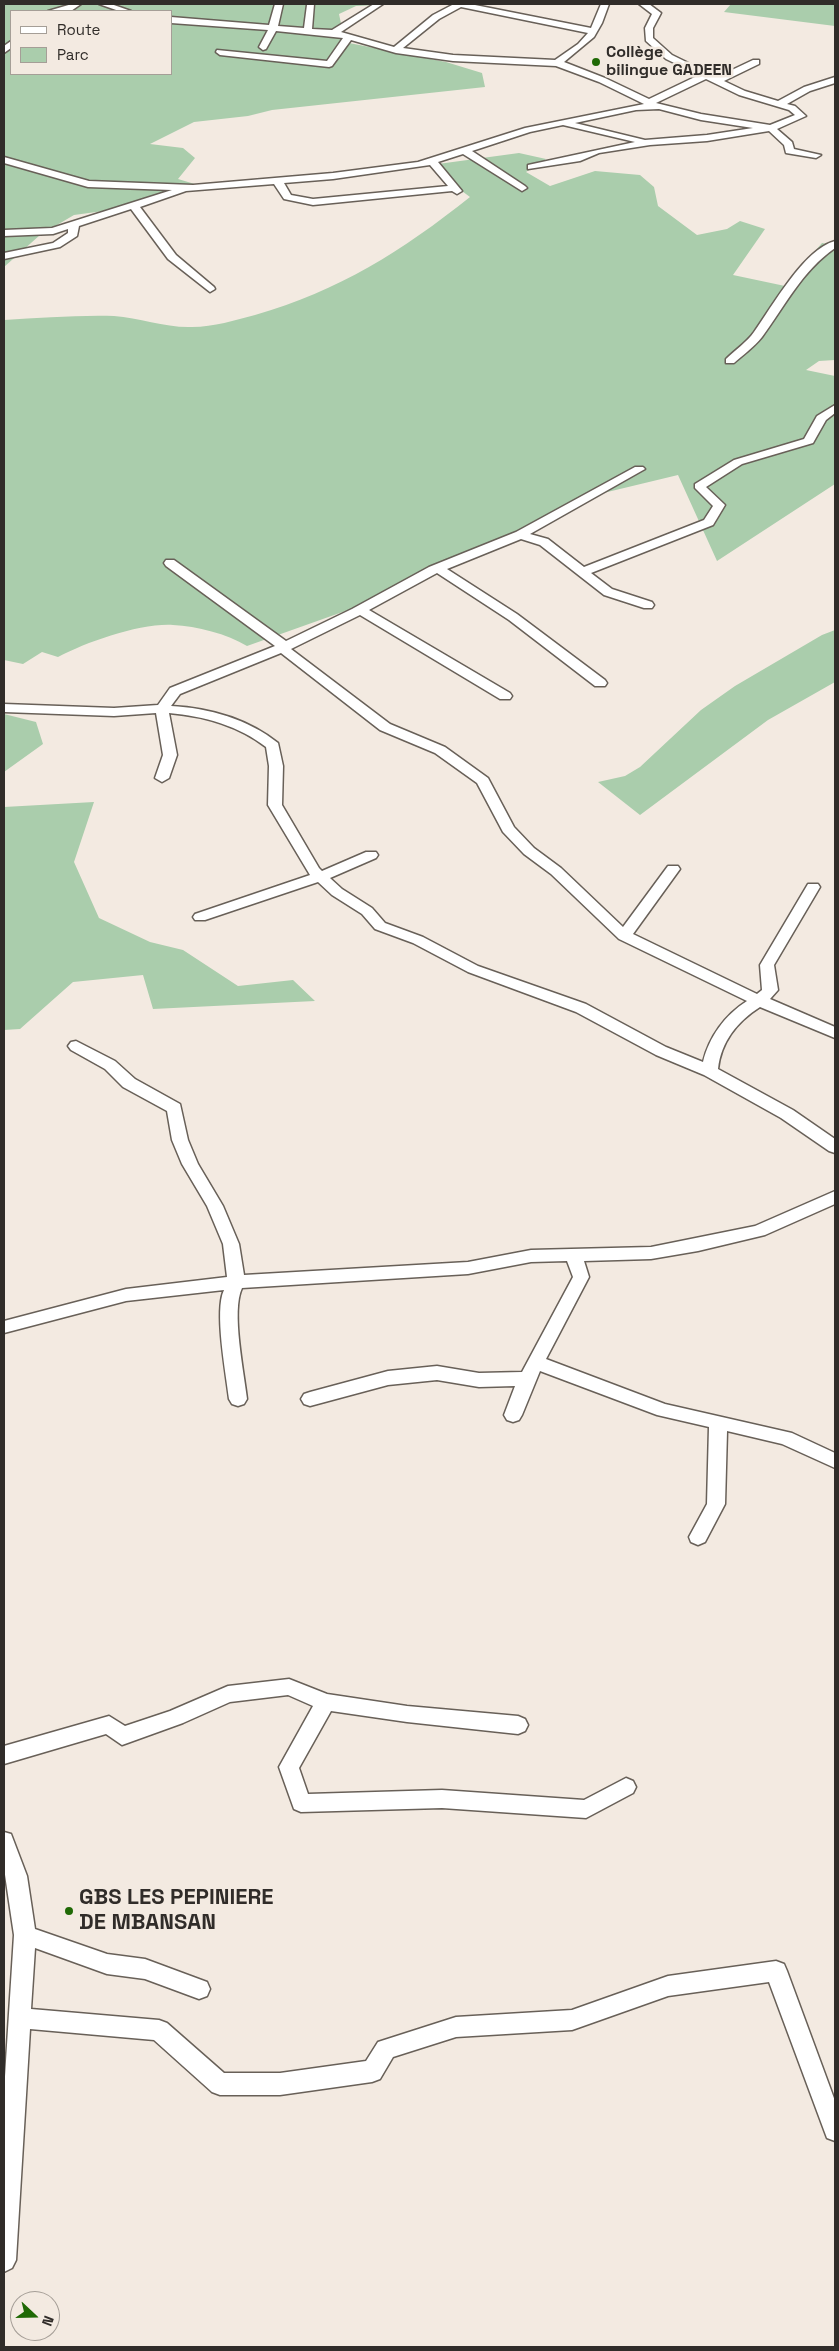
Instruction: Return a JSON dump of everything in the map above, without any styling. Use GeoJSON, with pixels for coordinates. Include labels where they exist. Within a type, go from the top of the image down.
{"type":"FeatureCollection","features":[{"type":"Feature","properties":{"kind":"street"},"geometry":{"type":"LineString","coordinates":[[58,10],[70,8],[77,4]]}},
{"type":"Feature","properties":{"kind":"street"},"geometry":{"type":"LineString","coordinates":[[100,4],[123,10]]}},
{"type":"Feature","properties":{"kind":"street"},"geometry":{"type":"LineString","coordinates":[[263,47],[273,27],[278,4]]}},
{"type":"Feature","properties":{"kind":"street"},"geometry":{"type":"LineString","coordinates":[[334,33],[379,4]]}},
{"type":"Feature","properties":{"kind":"street"},"geometry":{"type":"LineString","coordinates":[[396,50],[436,17],[459,4],[593,31]]}},
{"type":"Feature","properties":{"kind":"street"},"geometry":{"type":"LineString","coordinates":[[557,62],[582,45],[593,31],[605,4]]}},
{"type":"Feature","properties":{"kind":"street"},"geometry":{"type":"LineString","coordinates":[[531,167],[580,158],[597,151],[650,142],[707,138],[771,128],[801,116],[792,108],[742,92],[669,57],[649,39],[649,28],[657,13],[643,4]]}},
{"type":"Feature","properties":{"kind":"street"},"geometry":{"type":"LineString","coordinates":[[308,29],[311,5]]}},
{"type":"Feature","properties":{"kind":"street"},"geometry":{"type":"LineString","coordinates":[[172,20],[308,29],[334,33],[396,50],[453,58],[557,62],[602,80],[654,105],[701,117],[771,128],[789,144],[789,151],[816,155]]}},
{"type":"Feature","properties":{"kind":"street"},"geometry":{"type":"LineString","coordinates":[[220,52],[329,64],[349,37]]}},
{"type":"Feature","properties":{"kind":"street"},"geometry":{"type":"LineString","coordinates":[[718,80],[756,62]]}},
{"type":"Feature","properties":{"kind":"street"},"geometry":{"type":"LineString","coordinates":[[4,160],[88,184],[142,184],[186,188],[333,176],[433,162],[528,130],[636,107],[654,105],[706,75]]}},
{"type":"Feature","properties":{"kind":"street"},"geometry":{"type":"LineString","coordinates":[[779,104],[807,89],[835,80]]}},
{"type":"Feature","properties":{"kind":"street"},"geometry":{"type":"LineString","coordinates":[[561,123],[650,142]]}},
{"type":"Feature","properties":{"kind":"street"},"geometry":{"type":"LineString","coordinates":[[464,150],[522,188]]}},
{"type":"Feature","properties":{"kind":"street"},"geometry":{"type":"LineString","coordinates":[[277,180],[286,197],[313,202],[456,190],[433,162]]}},
{"type":"Feature","properties":{"kind":"street"},"geometry":{"type":"LineString","coordinates":[[4,233],[44,232],[134,206],[186,188]]}},
{"type":"Feature","properties":{"kind":"street"},"geometry":{"type":"LineString","coordinates":[[134,206],[172,257],[210,289]]}},
{"type":"Feature","properties":{"kind":"street"},"geometry":{"type":"LineString","coordinates":[[4,256],[56,245],[73,234],[74,224]]}},
{"type":"Feature","properties":{"kind":"street"},"geometry":{"type":"LineString","coordinates":[[730,361],[757,336],[782,296],[817,256],[835,244]]}},
{"type":"Feature","properties":{"kind":"street"},"geometry":{"type":"LineString","coordinates":[[582,572],[709,522],[719,506],[698,486],[738,462],[809,441],[821,418],[835,408]]}},
{"type":"Feature","properties":{"kind":"street"},"geometry":{"type":"LineString","coordinates":[[162,778],[170,755],[162,709],[175,691],[282,648],[360,610],[438,568],[520,535],[639,469]]}},
{"type":"Feature","properties":{"kind":"street"},"geometry":{"type":"LineString","coordinates":[[520,535],[544,542],[608,592],[648,605]]}},
{"type":"Feature","properties":{"kind":"street"},"geometry":{"type":"LineString","coordinates":[[170,563],[280,642],[282,648],[385,727],[440,750],[483,782],[508,830],[530,851],[556,871],[624,936],[718,983],[762,1000],[835,1033]]}},
{"type":"Feature","properties":{"kind":"street"},"geometry":{"type":"LineString","coordinates":[[438,568],[513,617],[600,682]]}},
{"type":"Feature","properties":{"kind":"street"},"geometry":{"type":"LineString","coordinates":[[360,610],[505,696]]}},
{"type":"Feature","properties":{"kind":"street"},"geometry":{"type":"LineString","coordinates":[[4,708],[114,712],[162,709],[182,710],[232,723],[260,737],[273,746],[276,766],[275,805],[314,871],[337,892],[368,911],[380,926],[418,940],[473,969],[581,1008],[661,1051],[710,1071],[787,1114],[835,1147]]}},
{"type":"Feature","properties":{"kind":"street"},"geometry":{"type":"LineString","coordinates":[[200,917],[320,877],[371,855]]}},
{"type":"Feature","properties":{"kind":"street"},"geometry":{"type":"LineString","coordinates":[[624,936],[673,869]]}},
{"type":"Feature","properties":{"kind":"street"},"geometry":{"type":"LineString","coordinates":[[710,1071],[710,1059],[721,1036],[746,1010],[762,1000],[770,990],[767,965],[812,887]]}},
{"type":"Feature","properties":{"kind":"street"},"geometry":{"type":"LineString","coordinates":[[76,1046],[110,1065],[129,1084],[174,1108],[180,1140],[215,1206],[231,1244],[236,1282],[229,1297],[238,1398]]}},
{"type":"Feature","properties":{"kind":"street"},"geometry":{"type":"LineString","coordinates":[[5,1324],[118,1296],[236,1282],[468,1268],[531,1256],[651,1252],[698,1245],[758,1231],[835,1197]]}},
{"type":"Feature","properties":{"kind":"street"},"geometry":{"type":"LineString","coordinates":[[513,1415],[527,1379],[581,1278],[573,1255]]}},
{"type":"Feature","properties":{"kind":"street"},"geometry":{"type":"LineString","coordinates":[[536,1362],[663,1410],[786,1438],[835,1461]]}},
{"type":"Feature","properties":{"kind":"street"},"geometry":{"type":"LineString","coordinates":[[310,1399],[388,1378],[437,1373],[479,1380],[527,1379]]}},
{"type":"Feature","properties":{"kind":"street"},"geometry":{"type":"LineString","coordinates":[[698,1537],[716,1504],[718,1422]]}},
{"type":"Feature","properties":{"kind":"street"},"geometry":{"type":"LineString","coordinates":[[4,1754],[109,1725],[122,1736],[176,1717],[228,1694],[289,1687],[326,1702],[407,1714],[518,1725]]}},
{"type":"Feature","properties":{"kind":"street"},"geometry":{"type":"LineString","coordinates":[[326,1702],[289,1767],[301,1804],[442,1799],[586,1809],[626,1787]]}},
{"type":"Feature","properties":{"kind":"street"},"geometry":{"type":"LineString","coordinates":[[4,1844],[16,1876],[25,1935],[4,2260]]}},
{"type":"Feature","properties":{"kind":"street"},"geometry":{"type":"LineString","coordinates":[[25,1935],[107,1964],[145,1969],[199,1989]]}},
{"type":"Feature","properties":{"kind":"street"},"geometry":{"type":"LineString","coordinates":[[19,2018],[159,2030],[220,2084],[280,2084],[372,2071],[386,2049],[456,2027],[572,2020],[668,1986],[776,1971],[835,2130]]}},
{"type":"Feature","properties":{"kind":"green space"},"geometry":{"type":"Polygon","coordinates":[[[4,4],[395,4],[356,6],[339,14],[343,33],[349,43],[446,62],[482,73],[485,87],[272,110],[248,116],[194,122],[150,144],[183,148],[195,158],[178,179],[198,185],[111,210],[74,215],[40,235],[4,267],[4,4]]]}},
{"type":"Feature","properties":{"kind":"green space"},"geometry":{"type":"Polygon","coordinates":[[[731,4],[835,4],[835,26],[724,12],[731,4]]]}},
{"type":"Feature","properties":{"kind":"green space"},"geometry":{"type":"Polygon","coordinates":[[[519,153],[546,159],[526,172],[550,186],[595,171],[640,175],[654,187],[658,206],[697,235],[727,229],[740,221],[765,229],[733,275],[785,286],[822,243],[835,245],[835,360],[819,361],[806,370],[835,376],[835,484],[717,561],[678,475],[595,495],[410,588],[247,646],[221,634],[202,629],[160,625],[114,635],[84,645],[58,657],[42,652],[23,664],[4,660],[4,320],[72,316],[114,316],[172,326],[200,327],[232,321],[286,305],[342,281],[394,252],[445,217],[470,197],[447,180],[438,164],[519,153]]]}},
{"type":"Feature","properties":{"kind":"green space"},"geometry":{"type":"Polygon","coordinates":[[[835,630],[835,682],[768,720],[640,815],[598,782],[625,776],[640,767],[701,710],[735,686],[822,635],[835,630]]]}},
{"type":"Feature","properties":{"kind":"green space"},"geometry":{"type":"Polygon","coordinates":[[[4,714],[36,722],[43,744],[4,772],[4,714]]]}},
{"type":"Feature","properties":{"kind":"green space"},"geometry":{"type":"Polygon","coordinates":[[[94,802],[74,862],[99,918],[150,942],[183,950],[238,986],[293,980],[315,1001],[153,1009],[143,975],[73,982],[20,1029],[4,1030],[4,807],[94,802]]]}},
{"type":"Feature","properties":{"kind":"place","name":"Collège bilingue GADEEN"},"geometry":{"type":"Point","coordinates":[596,62]}},
{"type":"Feature","properties":{"kind":"place","name":"GBS LES PEPINIERE DE MBANSAN"},"geometry":{"type":"Point","coordinates":[69,1911]}}]}
